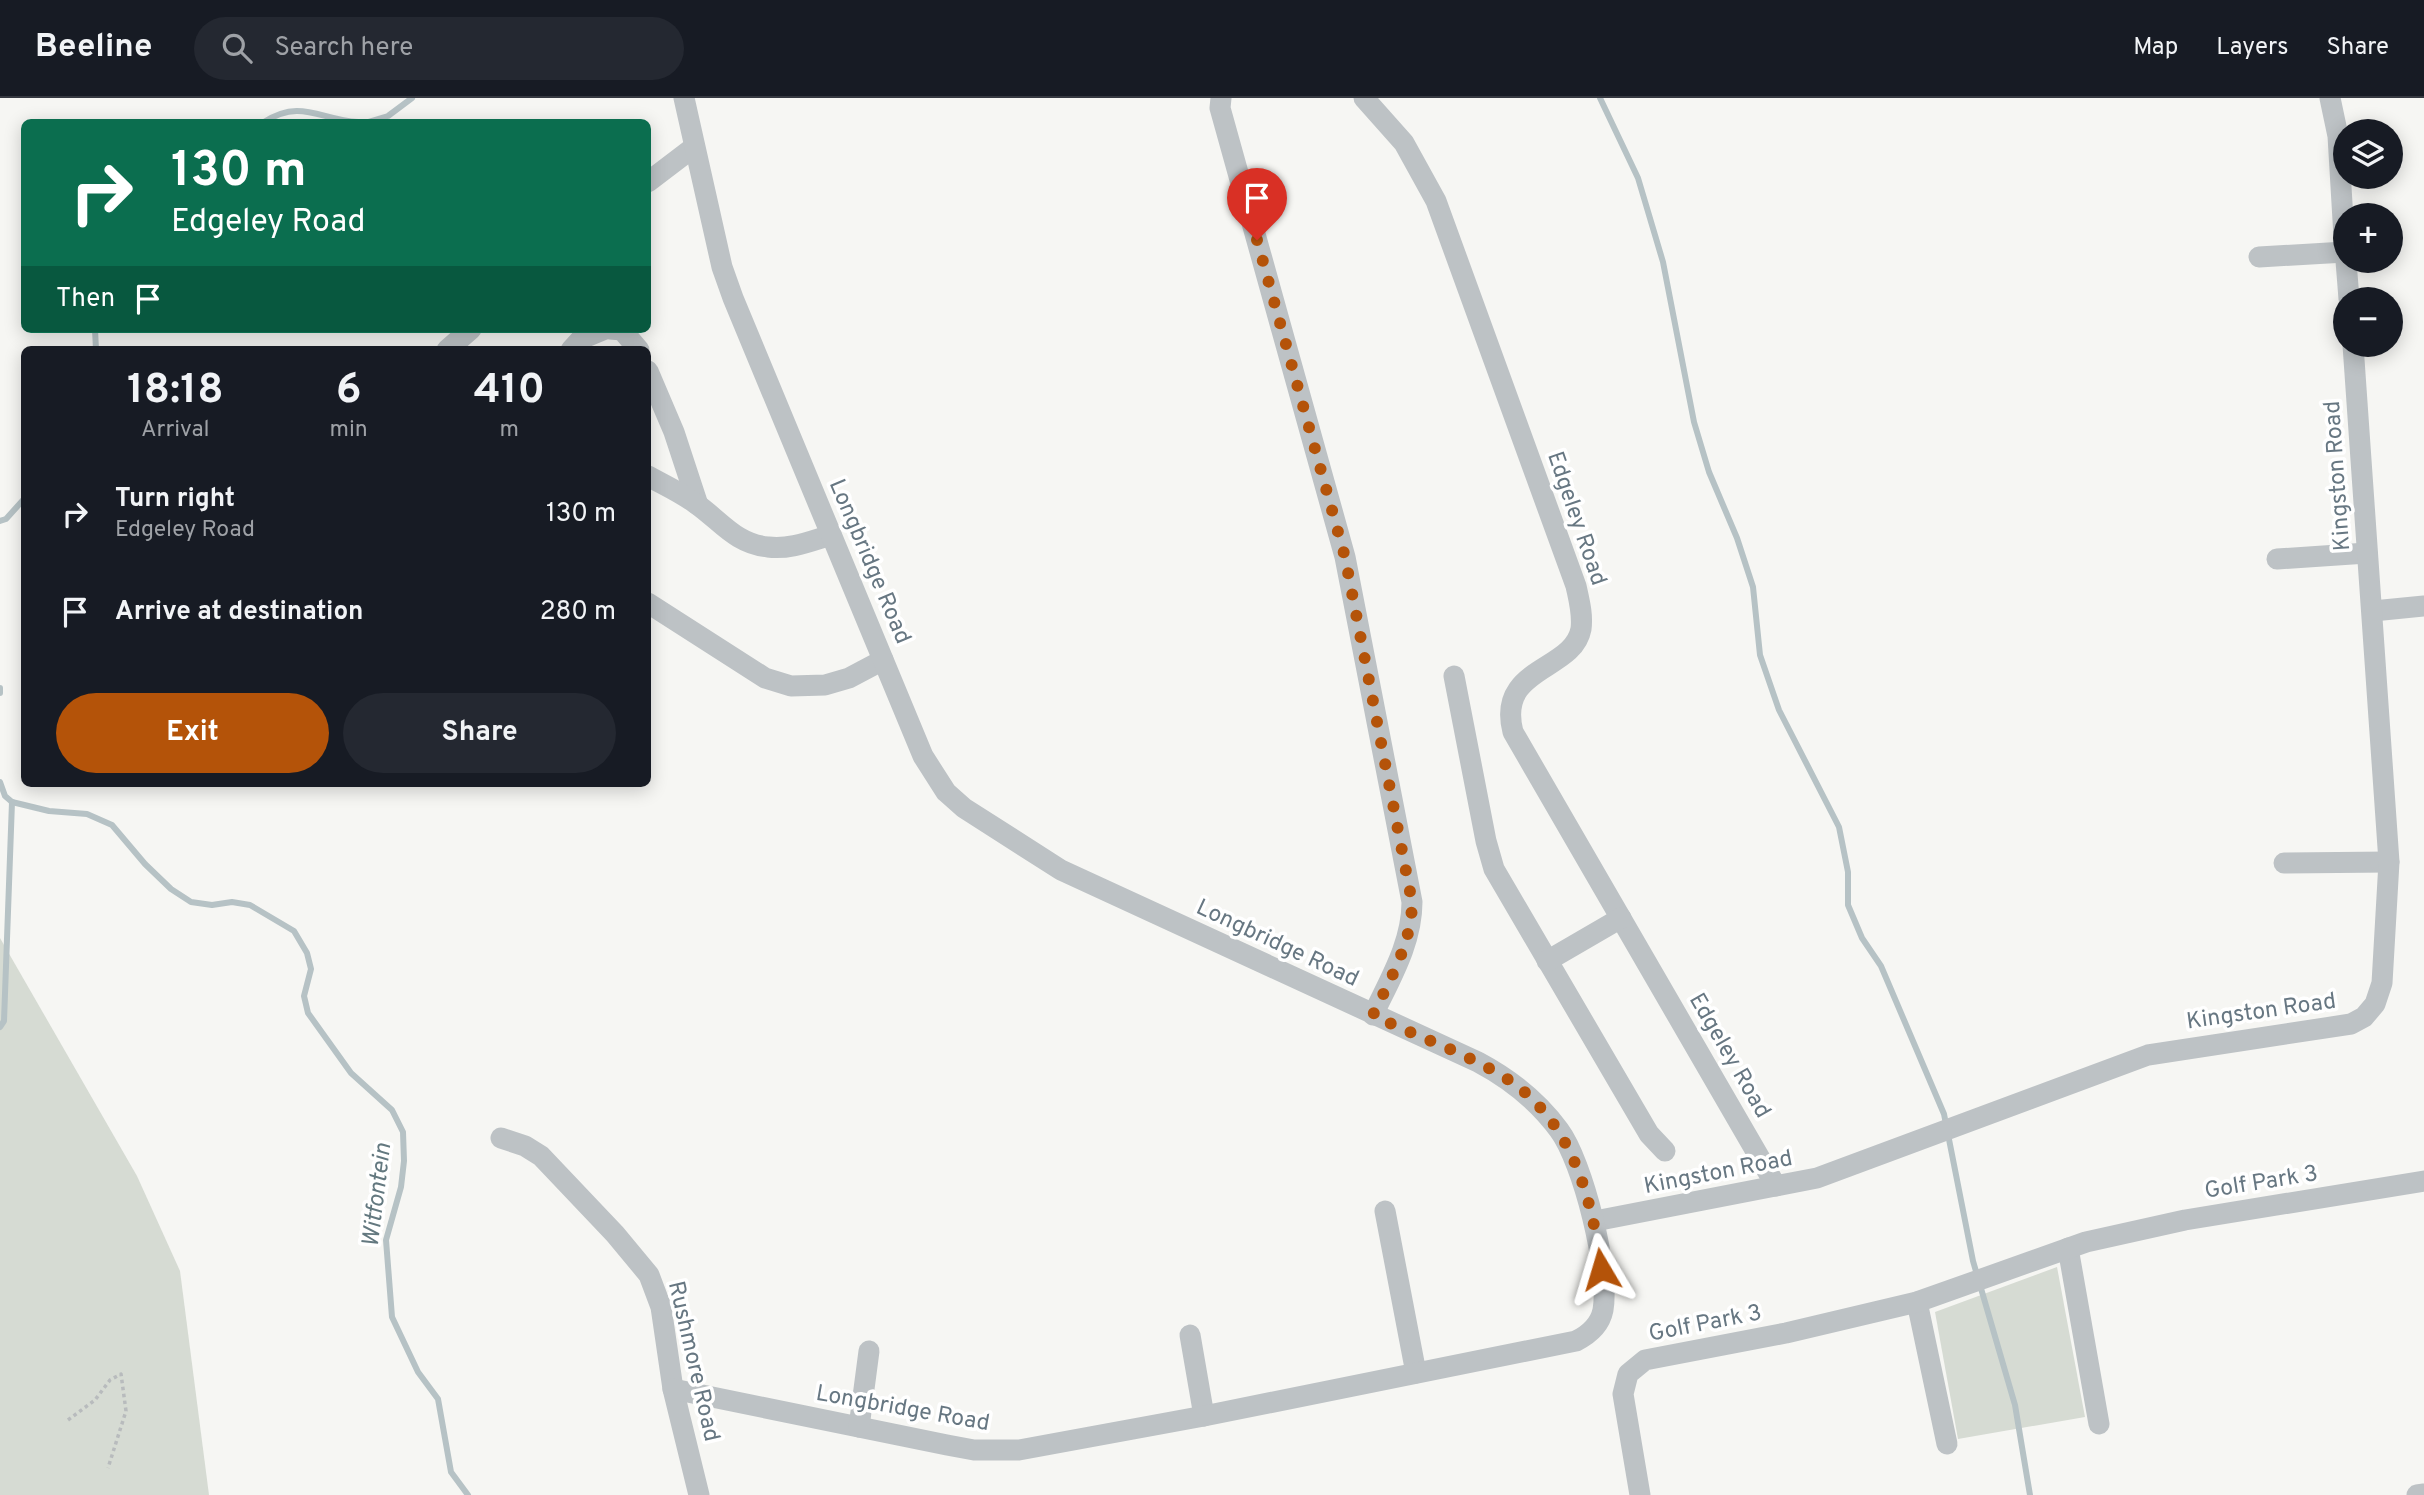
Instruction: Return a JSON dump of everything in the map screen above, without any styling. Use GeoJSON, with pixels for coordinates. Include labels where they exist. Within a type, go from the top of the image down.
{"type":"FeatureCollection","features":[{"type":"Feature","properties":{"kind":"street","name":"Longbridge Road"},"geometry":{"type":"LineString","coordinates":[[673,1389],[947,1446],[997,1451],[1019,1450],[1204,1416],[1576,1341],[1590,1334],[1603,1311],[1604,1293],[1595,1221],[1562,1133],[1538,1104],[1501,1074],[1060,870],[964,808],[946,792],[923,756],[733,298],[720,256],[684,98]]}},
{"type":"Feature","properties":{"kind":"street"},"geometry":{"type":"LineString","coordinates":[[1221,98],[1220,108],[1345,557],[1412,902],[1412,925],[1407,940],[1373,1015]]}},
{"type":"Feature","properties":{"kind":"street","name":"Edgeley Road"},"geometry":{"type":"LineString","coordinates":[[1364,98],[1404,143],[1436,201],[1576,586],[1582,612],[1580,631],[1569,650],[1541,668],[1516,692],[1510,722],[1517,741],[1776,1186]]}},
{"type":"Feature","properties":{"kind":"street"},"geometry":{"type":"LineString","coordinates":[[2330,98],[2338,136],[2342,203]]}},
{"type":"Feature","properties":{"kind":"street"},"geometry":{"type":"LineString","coordinates":[[651,180],[694,147]]}},
{"type":"Feature","properties":{"kind":"street"},"geometry":{"type":"LineString","coordinates":[[2259,257],[2333,254]]}},
{"type":"Feature","properties":{"kind":"street"},"geometry":{"type":"LineString","coordinates":[[452,346],[466,333]]}},
{"type":"Feature","properties":{"kind":"street"},"geometry":{"type":"LineString","coordinates":[[575,346],[581,339],[597,333]]}},
{"type":"Feature","properties":{"kind":"street","name":"Kingston Road"},"geometry":{"type":"LineString","coordinates":[[1595,1221],[1817,1178],[2148,1055],[2351,1024],[2364,1017],[2375,1004],[2382,983],[2389,862],[2354,357]]}},
{"type":"Feature","properties":{"kind":"street"},"geometry":{"type":"LineString","coordinates":[[651,378],[674,432],[698,505]]}},
{"type":"Feature","properties":{"kind":"street"},"geometry":{"type":"LineString","coordinates":[[651,478],[698,505],[743,541],[768,548],[791,547],[831,535]]}},
{"type":"Feature","properties":{"kind":"street"},"geometry":{"type":"LineString","coordinates":[[2277,559],[2367,552]]}},
{"type":"Feature","properties":{"kind":"street"},"geometry":{"type":"LineString","coordinates":[[651,605],[765,678],[791,686],[825,685],[849,678],[883,660]]}},
{"type":"Feature","properties":{"kind":"street"},"geometry":{"type":"LineString","coordinates":[[2373,611],[2424,606]]}},
{"type":"Feature","properties":{"kind":"street"},"geometry":{"type":"LineString","coordinates":[[1454,676],[1486,841],[1494,869],[1649,1134],[1665,1152]]}},
{"type":"Feature","properties":{"kind":"street"},"geometry":{"type":"LineString","coordinates":[[2284,863],[2389,862]]}},
{"type":"Feature","properties":{"kind":"street"},"geometry":{"type":"LineString","coordinates":[[1547,961],[1621,918]]}},
{"type":"Feature","properties":{"kind":"street","name":"Rushmore Road"},"geometry":{"type":"LineString","coordinates":[[501,1138],[525,1146],[541,1156],[615,1234],[649,1275],[662,1307],[673,1389],[699,1495]]}},
{"type":"Feature","properties":{"kind":"street","name":"Golf Park 3"},"geometry":{"type":"LineString","coordinates":[[1640,1495],[1623,1394],[1625,1382],[1637,1365],[1655,1357],[1786,1334],[1917,1302],[2068,1248],[2185,1220],[2424,1181]]}},
{"type":"Feature","properties":{"kind":"street"},"geometry":{"type":"LineString","coordinates":[[1385,1211],[1416,1373]]}},
{"type":"Feature","properties":{"kind":"street"},"geometry":{"type":"LineString","coordinates":[[2068,1248],[2099,1424]]}},
{"type":"Feature","properties":{"kind":"street"},"geometry":{"type":"LineString","coordinates":[[1917,1302],[1947,1444]]}},
{"type":"Feature","properties":{"kind":"street"},"geometry":{"type":"LineString","coordinates":[[1190,1335],[1204,1416]]}},
{"type":"Feature","properties":{"kind":"street"},"geometry":{"type":"LineString","coordinates":[[859,1427],[869,1351]]}},
{"type":"Feature","properties":{"kind":"street"},"geometry":{"type":"LineString","coordinates":[[2417,1495],[2424,1494]]}},
{"type":"Feature","properties":{"kind":"path"},"geometry":{"type":"LineString","coordinates":[[68,1420],[94,1400],[110,1380],[121,1374],[126,1411],[108,1468]]}},
{"type":"Feature","properties":{"kind":"shaded area"},"geometry":{"type":"Polygon","coordinates":[[[0,938],[137,1176],[180,1271],[209,1495],[0,1495],[0,938]]]}},
{"type":"Feature","properties":{"kind":"shaded area"},"geometry":{"type":"Polygon","coordinates":[[[2057,1267],[2085,1417],[1958,1439],[1935,1312],[2057,1267]]]}},
{"type":"Feature","properties":{"kind":"waterway","name":"Witfontein"},"geometry":{"type":"LineString","coordinates":[[378,119],[388,116],[412,98]]}},
{"type":"Feature","properties":{"kind":"waterway"},"geometry":{"type":"LineString","coordinates":[[1600,98],[1638,178],[1663,262],[1694,422],[1709,472],[1737,538],[1753,587],[1760,655],[1779,710],[1839,827],[1848,872],[1848,905],[1862,938],[1881,966],[1944,1114],[1973,1261],[2015,1405],[2030,1495]]}},
{"type":"Feature","properties":{"kind":"waterway","name":"Witfontein"},"geometry":{"type":"LineString","coordinates":[[270,119],[300,111],[341,119]]}},
{"type":"Feature","properties":{"kind":"waterway","name":"Witfontein"},"geometry":{"type":"LineString","coordinates":[[95,333],[96,346]]}},
{"type":"Feature","properties":{"kind":"waterway","name":"Witfontein"},"geometry":{"type":"LineString","coordinates":[[0,521],[6,519],[21,502]]}},
{"type":"Feature","properties":{"kind":"waterway","name":"Witfontein"},"geometry":{"type":"LineString","coordinates":[[0,688],[0,693]]}},
{"type":"Feature","properties":{"kind":"waterway","name":"Witfontein"},"geometry":{"type":"LineString","coordinates":[[0,782],[5,796],[12,802],[49,811],[87,814],[112,825],[145,864],[171,889],[191,902],[250,905],[294,931],[307,953],[311,969],[304,996],[308,1013],[351,1073],[392,1110],[403,1132],[401,1187],[386,1240],[392,1317],[418,1372],[438,1399],[451,1472],[468,1495]]}},
{"type":"Feature","properties":{"kind":"waterway"},"geometry":{"type":"LineString","coordinates":[[0,1027],[4,1021],[12,802]]}},
{"type":"Feature","properties":{"kind":"route"},"geometry":{"type":"LineString","coordinates":[[1257,240],[1345,557],[1412,902],[1412,925],[1407,940],[1373,1015],[1501,1074],[1538,1104],[1562,1133],[1586,1194],[1595,1221],[1601,1269]]}}]}
